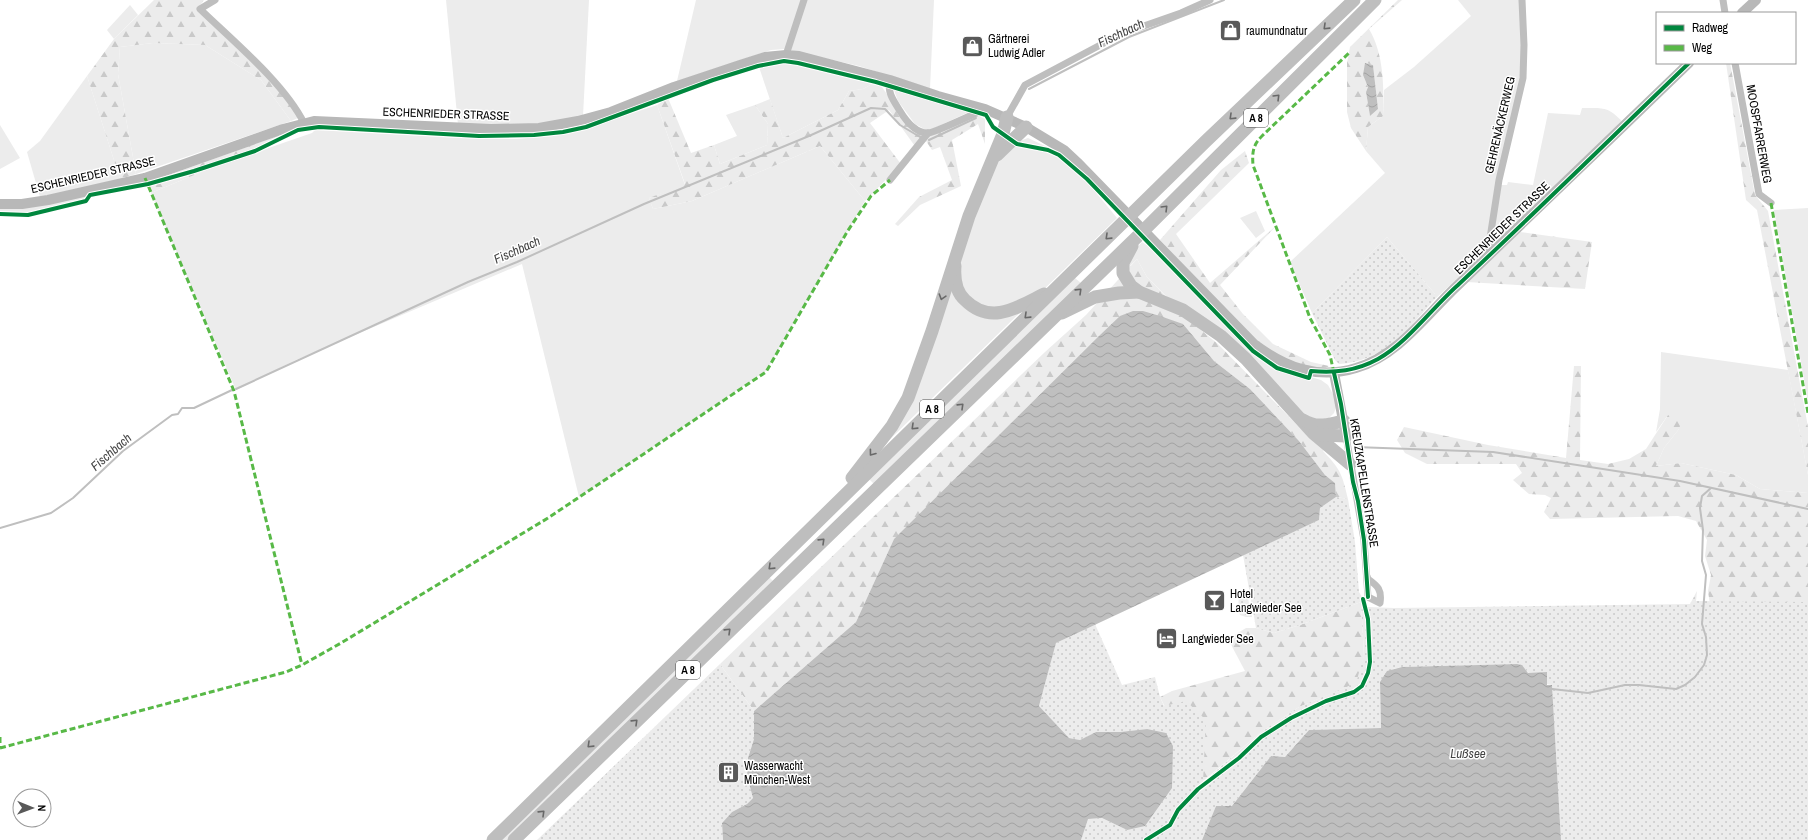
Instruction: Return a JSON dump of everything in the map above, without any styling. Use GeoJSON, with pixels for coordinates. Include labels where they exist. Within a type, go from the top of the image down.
{"type":"FeatureCollection","features":[{"type":"Feature","properties":{"kind":"highway","name":"A 8"},"geometry":{"type":"LineString","coordinates":[[493,840],[1055,289],[1354,0]]}},
{"type":"Feature","properties":{"kind":"highway","name":"A 8"},"geometry":{"type":"LineString","coordinates":[[514,840],[1051,318],[1138,236],[1375,0]]}},
{"type":"Feature","properties":{"kind":"highway"},"geometry":{"type":"LineString","coordinates":[[809,530],[816,515],[853,478],[888,431],[908,398],[926,349],[969,216],[985,173],[993,159],[1003,134],[1007,117]]}},
{"type":"Feature","properties":{"kind":"highway"},"geometry":{"type":"LineString","coordinates":[[993,159],[1026,127]]}},
{"type":"Feature","properties":{"kind":"highway"},"geometry":{"type":"LineString","coordinates":[[1138,236],[1123,263],[1123,273],[1131,286],[1139,292],[1183,310],[1217,332],[1246,359],[1313,432],[1350,464]]}},
{"type":"Feature","properties":{"kind":"highway"},"geometry":{"type":"LineString","coordinates":[[955,260],[955,283],[961,296],[972,307],[984,312],[998,313],[1009,311],[1055,289]]}},
{"type":"Feature","properties":{"kind":"highway"},"geometry":{"type":"LineString","coordinates":[[1051,318],[1095,297],[1119,293],[1139,292]]}},
{"type":"Feature","properties":{"kind":"highway"},"geometry":{"type":"LineString","coordinates":[[1302,420],[1312,425],[1320,426],[1344,421]]}},
{"type":"Feature","properties":{"kind":"highway"},"geometry":{"type":"LineString","coordinates":[[1313,432],[1322,435],[1346,436]]}},
{"type":"Feature","properties":{"kind":"street"},"geometry":{"type":"LineString","coordinates":[[215,0],[200,9],[268,76],[297,110],[304,123]]}},
{"type":"Feature","properties":{"kind":"street"},"geometry":{"type":"LineString","coordinates":[[786,54],[804,0]]}},
{"type":"Feature","properties":{"kind":"street"},"geometry":{"type":"LineString","coordinates":[[1007,117],[1025,85],[1122,34],[1181,13],[1210,0]]}},
{"type":"Feature","properties":{"kind":"street","name":"GEHRENÄCKERWEG"},"geometry":{"type":"LineString","coordinates":[[1490,254],[1488,251],[1499,180],[1523,78],[1524,45],[1522,0]]}},
{"type":"Feature","properties":{"kind":"street"},"geometry":{"type":"LineString","coordinates":[[1723,0],[1725,12]]}},
{"type":"Feature","properties":{"kind":"street"},"geometry":{"type":"LineString","coordinates":[[1743,12],[1756,0]]}},
{"type":"Feature","properties":{"kind":"street","name":"ESCHENRIEDER STRASSE"},"geometry":{"type":"LineString","coordinates":[[0,204],[22,204],[48,200],[145,178],[304,123],[330,121],[451,129],[520,129],[563,125],[605,114],[674,87],[740,65],[766,57],[786,54],[799,56],[890,80],[938,96],[985,109],[1007,117],[1026,127],[1064,150],[1116,201],[1254,344],[1274,358],[1297,368],[1334,373],[1357,368],[1388,353],[1688,64]]}},
{"type":"Feature","properties":{"kind":"street","name":"MOOSPFARRERWEG"},"geometry":{"type":"LineString","coordinates":[[1735,64],[1759,194],[1772,204]]}},
{"type":"Feature","properties":{"kind":"street"},"geometry":{"type":"LineString","coordinates":[[890,80],[888,86],[890,95],[903,116],[916,130],[928,134]]}},
{"type":"Feature","properties":{"kind":"street"},"geometry":{"type":"LineString","coordinates":[[890,180],[928,134],[985,109]]}},
{"type":"Feature","properties":{"kind":"street","name":"KREUZKAPELLENSTRASSE"},"geometry":{"type":"LineString","coordinates":[[1334,373],[1344,421],[1350,464],[1364,540],[1367,576]]}},
{"type":"Feature","properties":{"kind":"green space"},"geometry":{"type":"Polygon","coordinates":[[[154,0],[204,0],[197,9],[267,77],[295,110],[298,118],[291,121],[261,80],[205,45],[153,43],[120,47],[118,74],[136,174],[120,179],[87,76],[114,39],[154,0]]]}},
{"type":"Feature","properties":{"kind":"green space"},"geometry":{"type":"Polygon","coordinates":[[[446,0],[589,0],[583,116],[538,125],[458,125],[446,0]]]}},
{"type":"Feature","properties":{"kind":"green space"},"geometry":{"type":"Polygon","coordinates":[[[696,0],[934,0],[930,89],[859,66],[785,49],[771,50],[677,81],[696,0]]]}},
{"type":"Feature","properties":{"kind":"green space"},"geometry":{"type":"Polygon","coordinates":[[[1398,0],[1402,0],[1369,29],[1378,49],[1382,71],[1383,116],[1368,127],[1366,151],[1351,128],[1347,112],[1347,63],[1350,47],[1398,0]],[[1366,63],[1363,75],[1368,87],[1366,92],[1370,116],[1378,109],[1373,65],[1366,63]]]}},
{"type":"Feature","properties":{"kind":"green space"},"geometry":{"type":"Polygon","coordinates":[[[1458,0],[1521,0],[1522,66],[1484,254],[1435,299],[1435,294],[1387,237],[1312,313],[1290,262],[1385,173],[1366,151],[1368,127],[1383,116],[1384,90],[1414,67],[1471,16],[1458,0]]]}},
{"type":"Feature","properties":{"kind":"green space"},"geometry":{"type":"Polygon","coordinates":[[[130,5],[138,15],[114,39],[107,30],[130,5]]]}},
{"type":"Feature","properties":{"kind":"green space"},"geometry":{"type":"Polygon","coordinates":[[[153,43],[205,45],[261,80],[291,121],[136,174],[118,74],[120,47],[153,43]]]}},
{"type":"Feature","properties":{"kind":"green space"},"geometry":{"type":"Polygon","coordinates":[[[781,63],[797,65],[872,84],[863,89],[849,91],[838,110],[783,138],[759,67],[781,63]]]}},
{"type":"Feature","properties":{"kind":"green space"},"geometry":{"type":"Polygon","coordinates":[[[1726,64],[1730,64],[1755,195],[1768,211],[1808,427],[1808,475],[1757,210],[1746,200],[1726,64]]]}},
{"type":"Feature","properties":{"kind":"green space"},"geometry":{"type":"Polygon","coordinates":[[[87,76],[120,179],[40,197],[27,152],[40,141],[87,76]]]}},
{"type":"Feature","properties":{"kind":"green space"},"geometry":{"type":"Polygon","coordinates":[[[872,84],[882,87],[902,116],[930,135],[977,115],[985,119],[985,144],[978,124],[952,140],[961,186],[920,205],[898,226],[895,224],[919,197],[952,180],[940,147],[932,150],[926,141],[917,149],[889,110],[870,123],[901,164],[865,201],[820,146],[692,201],[653,209],[649,198],[685,184],[657,105],[668,98],[691,153],[714,145],[720,164],[767,145],[768,124],[755,105],[770,99],[783,138],[838,110],[849,91],[863,89],[872,84]]]}},
{"type":"Feature","properties":{"kind":"green space"},"geometry":{"type":"Polygon","coordinates":[[[894,90],[971,111],[928,131],[915,124],[898,101],[894,90]]]}},
{"type":"Feature","properties":{"kind":"green space"},"geometry":{"type":"Polygon","coordinates":[[[657,105],[685,185],[649,198],[653,209],[692,201],[820,146],[865,201],[766,371],[579,497],[522,264],[296,360],[236,390],[151,193],[211,168],[312,133],[315,130],[458,138],[515,139],[554,136],[578,131],[657,105]]]}},
{"type":"Feature","properties":{"kind":"green space"},"geometry":{"type":"Polygon","coordinates":[[[755,105],[768,124],[767,145],[720,164],[714,145],[737,136],[726,115],[755,105]]]}},
{"type":"Feature","properties":{"kind":"green space"},"geometry":{"type":"Polygon","coordinates":[[[1582,108],[1608,110],[1622,121],[1492,246],[1493,227],[1500,185],[1507,185],[1508,182],[1533,185],[1548,113],[1580,115],[1582,108]]]}},
{"type":"Feature","properties":{"kind":"green space"},"geometry":{"type":"Polygon","coordinates":[[[0,125],[20,158],[0,169],[0,125]]]}},
{"type":"Feature","properties":{"kind":"green space"},"geometry":{"type":"Polygon","coordinates":[[[280,135],[255,149],[155,180],[280,135]]]}},
{"type":"Feature","properties":{"kind":"green space"},"geometry":{"type":"Polygon","coordinates":[[[1028,138],[1058,152],[1075,167],[1117,218],[880,449],[906,408],[985,181],[995,164],[1017,142],[1028,138]]]}},
{"type":"Feature","properties":{"kind":"green space"},"geometry":{"type":"Polygon","coordinates":[[[1245,151],[1249,163],[1176,234],[1210,283],[1277,225],[1220,285],[1243,314],[1273,344],[1311,362],[1329,366],[1324,369],[1293,364],[1257,342],[1160,240],[1221,170],[1245,151]]]}},
{"type":"Feature","properties":{"kind":"green space"},"geometry":{"type":"Polygon","coordinates":[[[211,168],[151,193],[149,186],[211,168]]]}},
{"type":"Feature","properties":{"kind":"green space"},"geometry":{"type":"Polygon","coordinates":[[[87,196],[83,200],[28,213],[0,212],[0,206],[87,196]]]}},
{"type":"Feature","properties":{"kind":"green space"},"geometry":{"type":"Polygon","coordinates":[[[1808,208],[1808,402],[1774,210],[1808,208]]]}},
{"type":"Feature","properties":{"kind":"green space"},"geometry":{"type":"Polygon","coordinates":[[[1256,211],[1265,231],[1256,238],[1240,218],[1256,211]]]}},
{"type":"Feature","properties":{"kind":"green space"},"geometry":{"type":"Polygon","coordinates":[[[1520,232],[1592,242],[1585,289],[1467,282],[1520,232]]]}},
{"type":"Feature","properties":{"kind":"green space"},"geometry":{"type":"Polygon","coordinates":[[[1387,237],[1435,294],[1435,299],[1415,322],[1382,350],[1355,362],[1339,364],[1335,360],[1312,313],[1387,237]]]}},
{"type":"Feature","properties":{"kind":"green space"},"geometry":{"type":"Polygon","coordinates":[[[1142,242],[1165,257],[1254,349],[1274,363],[1297,373],[1321,380],[1328,385],[1334,396],[1336,407],[1334,413],[1327,420],[1312,422],[1166,296],[1147,277],[1137,259],[1128,268],[1133,252],[1142,242]]]}},
{"type":"Feature","properties":{"kind":"green space"},"geometry":{"type":"Polygon","coordinates":[[[1137,259],[1147,277],[1191,322],[1218,344],[1306,434],[1326,447],[1323,451],[1334,463],[1340,473],[1348,499],[1336,497],[1335,483],[1325,475],[1299,441],[1250,389],[1214,361],[1183,324],[894,539],[856,622],[754,711],[720,664],[1045,352],[1086,315],[1137,259]]]}},
{"type":"Feature","properties":{"kind":"green space"},"geometry":{"type":"Polygon","coordinates":[[[1075,278],[1082,284],[875,485],[869,479],[1075,278]]]}},
{"type":"Feature","properties":{"kind":"green space"},"geometry":{"type":"Polygon","coordinates":[[[1661,352],[1788,370],[1808,475],[1808,493],[1760,489],[1736,475],[1681,463],[1656,466],[1664,448],[1679,429],[1668,415],[1656,432],[1660,409],[1661,352]]]}},
{"type":"Feature","properties":{"kind":"green space"},"geometry":{"type":"Polygon","coordinates":[[[1574,366],[1581,366],[1580,460],[1608,464],[1629,459],[1646,449],[1668,415],[1685,410],[1679,429],[1664,448],[1656,466],[1681,463],[1736,475],[1760,489],[1808,493],[1808,634],[1710,605],[1708,591],[1711,575],[1705,556],[1707,540],[1696,521],[1678,516],[1550,519],[1544,512],[1551,498],[1545,495],[1529,494],[1513,480],[1522,473],[1516,464],[1427,464],[1405,453],[1397,440],[1404,427],[1488,445],[1566,458],[1574,366]]]}},
{"type":"Feature","properties":{"kind":"green space"},"geometry":{"type":"Polygon","coordinates":[[[1336,497],[1348,499],[1355,542],[1359,592],[1368,607],[1394,608],[1690,604],[1697,591],[1696,601],[1808,602],[1808,840],[1561,840],[1552,685],[1539,681],[1522,665],[1517,664],[1402,667],[1393,669],[1380,682],[1381,728],[1309,730],[1285,757],[1271,756],[1232,806],[1216,806],[1202,840],[1081,840],[1087,819],[1102,818],[1127,830],[1147,729],[1120,732],[1096,732],[1080,740],[1069,738],[1039,706],[1056,643],[1095,624],[1122,685],[1155,677],[1164,706],[1186,701],[1206,720],[1203,782],[1261,732],[1299,707],[1356,683],[1364,655],[1361,602],[1274,633],[1256,628],[1243,555],[1319,520],[1320,508],[1336,497]]]}},
{"type":"Feature","properties":{"kind":"green space"},"geometry":{"type":"Polygon","coordinates":[[[769,577],[773,581],[508,840],[502,840],[769,577]]]}},
{"type":"Feature","properties":{"kind":"green space"},"geometry":{"type":"Polygon","coordinates":[[[1247,594],[1252,617],[1240,615],[1238,608],[1239,596],[1247,594]]]}},
{"type":"Feature","properties":{"kind":"green space"},"geometry":{"type":"Polygon","coordinates":[[[1361,602],[1364,656],[1357,683],[1299,707],[1261,732],[1202,782],[1160,697],[1172,691],[1245,671],[1228,639],[1246,628],[1256,628],[1274,633],[1361,602]]]}},
{"type":"Feature","properties":{"kind":"green space"},"geometry":{"type":"Polygon","coordinates":[[[720,664],[754,711],[754,739],[748,758],[747,776],[753,798],[747,804],[732,812],[722,823],[723,840],[537,840],[720,664]]]}},
{"type":"Feature","properties":{"kind":"water"},"geometry":{"type":"Polygon","coordinates":[[[1365,63],[1373,65],[1378,109],[1370,116],[1366,92],[1368,87],[1363,75],[1365,63]]]}},
{"type":"Feature","properties":{"kind":"water"},"geometry":{"type":"Polygon","coordinates":[[[1133,311],[1143,311],[1183,324],[1214,361],[1250,389],[1299,441],[1325,475],[1335,483],[1336,497],[1320,508],[1319,520],[1056,643],[1039,706],[1069,738],[1080,740],[1096,732],[1120,732],[1147,729],[1166,733],[1173,746],[1172,788],[1145,826],[1127,830],[1102,818],[1088,819],[1081,840],[723,840],[722,823],[732,812],[747,804],[753,798],[747,776],[748,758],[754,739],[754,711],[856,622],[894,539],[1099,336],[1120,316],[1133,311]]]}},
{"type":"Feature","properties":{"kind":"water","name":"Lußsee"},"geometry":{"type":"Polygon","coordinates":[[[1522,665],[1528,673],[1547,672],[1547,685],[1552,685],[1561,840],[1202,840],[1216,806],[1232,806],[1271,756],[1285,757],[1309,730],[1381,728],[1380,682],[1387,671],[1402,667],[1522,665]]]}},
{"type":"Feature","properties":{"kind":"waterway","name":"Fischbach"},"geometry":{"type":"LineString","coordinates":[[1029,89],[1129,37],[1224,0]]}},
{"type":"Feature","properties":{"kind":"waterway","name":"Fischbach"},"geometry":{"type":"LineString","coordinates":[[236,389],[468,282],[517,262],[644,204],[809,136],[871,108],[885,109],[900,125],[920,137]]}},
{"type":"Feature","properties":{"kind":"waterway"},"geometry":{"type":"LineString","coordinates":[[929,140],[976,118]]}},
{"type":"Feature","properties":{"kind":"waterway","name":"Fischbach"},"geometry":{"type":"LineString","coordinates":[[0,528],[51,513],[73,498],[123,451],[172,415],[178,414],[182,408],[194,408],[232,390]]}},
{"type":"Feature","properties":{"kind":"waterway"},"geometry":{"type":"LineString","coordinates":[[1355,447],[1493,452],[1680,481],[1808,509]]}},
{"type":"Feature","properties":{"kind":"waterway"},"geometry":{"type":"LineString","coordinates":[[1552,689],[1588,693],[1625,685],[1676,689],[1685,685],[1695,677],[1704,665],[1707,655],[1706,637],[1702,624],[1706,575],[1702,561],[1703,530],[1700,508],[1702,496],[1711,488]]}},
{"type":"Feature","properties":{"kind":"marked path"},"geometry":{"type":"LineString","coordinates":[[1334,373],[1330,355],[1310,318],[1253,165],[1253,156],[1255,146],[1259,139],[1350,52]]}},
{"type":"Feature","properties":{"kind":"marked path"},"geometry":{"type":"LineString","coordinates":[[145,178],[234,391],[302,665]]}},
{"type":"Feature","properties":{"kind":"marked path"},"geometry":{"type":"LineString","coordinates":[[0,748],[286,672],[302,665],[341,643],[548,518],[766,372],[847,232],[871,196],[890,180]]}},
{"type":"Feature","properties":{"kind":"marked path"},"geometry":{"type":"LineString","coordinates":[[1771,203],[1808,413]]}},
{"type":"Feature","properties":{"kind":"marked path"},"geometry":{"type":"LineString","coordinates":[[0,737],[0,747]]}},
{"type":"Feature","properties":{"kind":"cycle path"},"geometry":{"type":"LineString","coordinates":[[0,214],[28,215],[86,201],[90,195],[148,184],[255,151],[298,130],[319,127],[479,136],[534,135],[563,132],[586,127],[713,80],[758,66],[784,61],[876,82],[986,115],[993,127],[1017,144],[1048,150],[1059,155],[1087,179],[1253,351],[1277,368],[1309,378],[1311,371],[1329,372],[1354,369],[1370,363],[1389,352],[1399,344],[1688,64]]}},
{"type":"Feature","properties":{"kind":"cycle path"},"geometry":{"type":"LineString","coordinates":[[1334,373],[1341,404],[1364,540],[1368,597]]}},
{"type":"Feature","properties":{"kind":"cycle path"},"geometry":{"type":"LineString","coordinates":[[1146,840],[1170,825],[1178,810],[1198,789],[1239,758],[1261,737],[1291,718],[1326,701],[1354,692],[1362,686],[1368,673],[1370,662],[1368,619],[1363,599]]}},
{"type":"Feature","properties":{"kind":"place","name":"raumundnatur"},"geometry":{"type":"Point","coordinates":[1231,31]}},
{"type":"Feature","properties":{"kind":"place","name":"Gärtnerei Ludwig Adler"},"geometry":{"type":"Point","coordinates":[973,46]}},
{"type":"Feature","properties":{"kind":"place","name":"Hotel Langwieder See"},"geometry":{"type":"Point","coordinates":[1215,601]}},
{"type":"Feature","properties":{"kind":"place","name":"Langwieder See"},"geometry":{"type":"Point","coordinates":[1167,639]}},
{"type":"Feature","properties":{"kind":"place","name":"Wasserwacht München-West"},"geometry":{"type":"Point","coordinates":[729,773]}}]}
